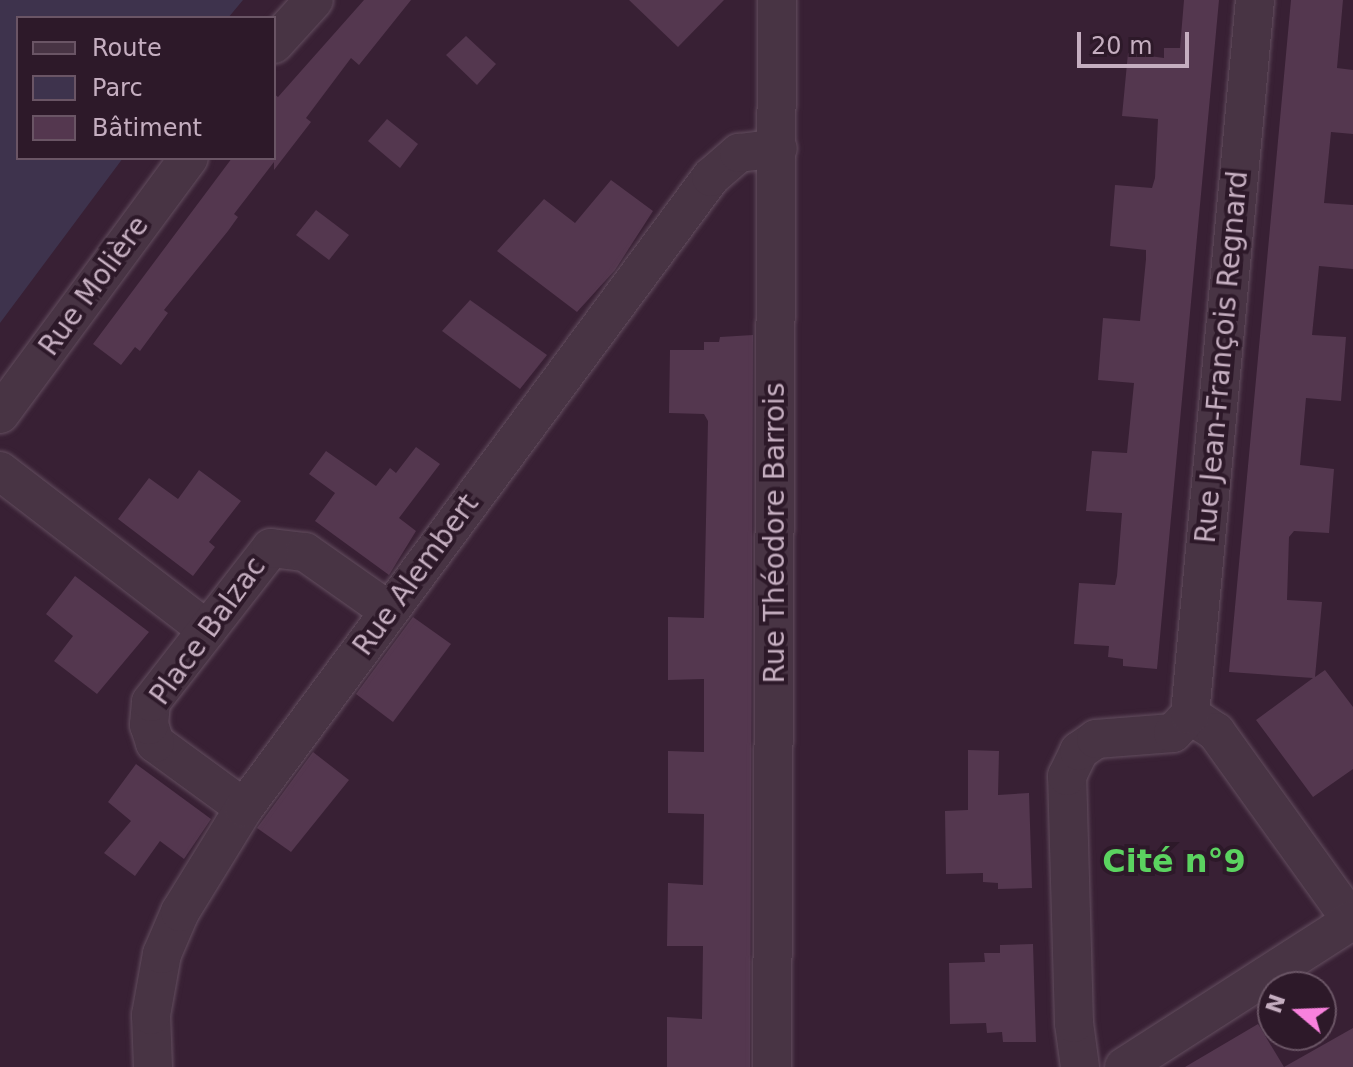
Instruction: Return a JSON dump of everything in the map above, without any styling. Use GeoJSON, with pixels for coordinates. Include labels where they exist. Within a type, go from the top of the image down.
{"type":"FeatureCollection","features":[{"type":"Feature","properties":{"kind":"street"},"geometry":{"type":"LineString","coordinates":[[276,42],[314,0]]}},
{"type":"Feature","properties":{"kind":"street","name":"Rue Théodore Barrois"},"geometry":{"type":"LineString","coordinates":[[772,1067],[777,0]]}},
{"type":"Feature","properties":{"kind":"street","name":"Rue Jean-François Regnard"},"geometry":{"type":"LineString","coordinates":[[1190,715],[1255,0]]}},
{"type":"Feature","properties":{"kind":"street","name":"Rue Alembert"},"geometry":{"type":"LineString","coordinates":[[153,1067],[151,1015],[162,954],[180,912],[244,808],[711,177],[739,153],[778,148]]}},
{"type":"Feature","properties":{"kind":"street","name":"Rue Molière"},"geometry":{"type":"LineString","coordinates":[[0,414],[188,160]]}},
{"type":"Feature","properties":{"kind":"street"},"geometry":{"type":"LineString","coordinates":[[0,471],[207,630]]}},
{"type":"Feature","properties":{"kind":"street","name":"Place Balzac"},"geometry":{"type":"LineString","coordinates":[[244,808],[155,743],[149,725],[151,702],[262,555],[282,546],[305,552],[389,611]]}},
{"type":"Feature","properties":{"kind":"street"},"geometry":{"type":"LineString","coordinates":[[1080,1067],[1074,1023],[1067,776],[1079,751],[1096,739],[1173,733],[1190,715],[1216,732],[1352,920],[1124,1067]]}},
{"type":"Feature","properties":{"kind":"green space"},"geometry":{"type":"Polygon","coordinates":[[[0,0],[243,0],[230,16],[16,16],[16,160],[122,160],[0,323],[0,0]]]}},
{"type":"Feature","properties":{"kind":"building"},"geometry":{"type":"Polygon","coordinates":[[[364,0],[411,0],[359,65],[351,58],[306,118],[311,122],[274,170],[274,162],[234,214],[238,217],[164,310],[168,313],[140,351],[135,347],[121,365],[93,344],[231,160],[276,160],[276,96],[278,97],[364,0]]]}},
{"type":"Feature","properties":{"kind":"building"},"geometry":{"type":"Polygon","coordinates":[[[629,0],[724,0],[678,47],[629,0]]]}},
{"type":"Feature","properties":{"kind":"building"},"geometry":{"type":"Polygon","coordinates":[[[1184,0],[1219,0],[1157,669],[1123,666],[1123,659],[1108,657],[1109,646],[1074,644],[1079,583],[1115,585],[1117,576],[1122,513],[1086,511],[1092,451],[1127,453],[1134,383],[1098,380],[1103,318],[1140,321],[1146,259],[1146,250],[1110,246],[1115,185],[1152,188],[1155,178],[1158,119],[1122,116],[1128,53],[1164,58],[1164,48],[1180,48],[1184,0]]]}},
{"type":"Feature","properties":{"kind":"building"},"geometry":{"type":"Polygon","coordinates":[[[1291,0],[1343,0],[1337,68],[1353,70],[1353,134],[1331,132],[1324,203],[1353,205],[1353,269],[1319,266],[1312,335],[1346,337],[1341,401],[1306,398],[1300,465],[1334,469],[1329,533],[1294,531],[1289,537],[1287,600],[1322,602],[1315,677],[1325,670],[1353,707],[1353,769],[1313,797],[1256,720],[1313,678],[1229,672],[1291,0]]]}},
{"type":"Feature","properties":{"kind":"building"},"geometry":{"type":"Polygon","coordinates":[[[466,36],[496,64],[477,85],[446,55],[466,36]]]}},
{"type":"Feature","properties":{"kind":"building"},"geometry":{"type":"Polygon","coordinates":[[[387,119],[418,144],[400,168],[368,141],[387,119]]]}},
{"type":"Feature","properties":{"kind":"building"},"geometry":{"type":"Polygon","coordinates":[[[611,180],[653,211],[615,270],[577,312],[497,251],[544,199],[575,223],[611,180]]]}},
{"type":"Feature","properties":{"kind":"building"},"geometry":{"type":"Polygon","coordinates":[[[316,210],[349,235],[329,260],[296,235],[316,210]]]}},
{"type":"Feature","properties":{"kind":"building"},"geometry":{"type":"Polygon","coordinates":[[[470,300],[547,355],[520,389],[442,331],[470,300]]]}},
{"type":"Feature","properties":{"kind":"building"},"geometry":{"type":"Polygon","coordinates":[[[753,335],[750,1067],[667,1067],[667,1017],[702,1019],[703,946],[667,946],[668,883],[703,885],[704,814],[668,813],[668,751],[704,752],[704,679],[668,680],[668,617],[704,618],[708,421],[704,414],[669,413],[670,350],[704,350],[704,342],[719,342],[720,337],[753,335]]]}},
{"type":"Feature","properties":{"kind":"building"},"geometry":{"type":"Polygon","coordinates":[[[416,447],[440,464],[399,518],[416,531],[389,575],[315,521],[335,493],[309,474],[326,451],[376,486],[390,468],[396,473],[416,447]]]}},
{"type":"Feature","properties":{"kind":"building"},"geometry":{"type":"Polygon","coordinates":[[[199,470],[241,501],[209,542],[215,547],[193,576],[118,519],[149,478],[178,499],[199,470]]]}},
{"type":"Feature","properties":{"kind":"building"},"geometry":{"type":"Polygon","coordinates":[[[75,576],[149,632],[97,694],[54,661],[73,636],[46,614],[75,576]]]}},
{"type":"Feature","properties":{"kind":"building"},"geometry":{"type":"Polygon","coordinates":[[[413,617],[451,644],[393,722],[356,694],[413,617]]]}},
{"type":"Feature","properties":{"kind":"building"},"geometry":{"type":"Polygon","coordinates":[[[968,750],[999,751],[998,795],[1029,793],[1032,888],[998,889],[998,883],[983,882],[983,873],[946,874],[945,811],[968,810],[968,750]]]}},
{"type":"Feature","properties":{"kind":"building"},"geometry":{"type":"Polygon","coordinates":[[[313,752],[349,780],[291,852],[257,828],[313,752]]]}},
{"type":"Feature","properties":{"kind":"building"},"geometry":{"type":"Polygon","coordinates":[[[136,764],[211,819],[184,859],[160,841],[135,876],[104,853],[131,821],[108,802],[136,764]]]}},
{"type":"Feature","properties":{"kind":"building"},"geometry":{"type":"Polygon","coordinates":[[[1033,944],[1036,1042],[1003,1042],[1002,1032],[987,1033],[986,1023],[950,1024],[949,963],[985,962],[984,953],[1000,953],[1000,945],[1033,944]]]}},
{"type":"Feature","properties":{"kind":"building"},"geometry":{"type":"Polygon","coordinates":[[[1257,1025],[1257,1051],[1274,1051],[1284,1067],[1185,1067],[1257,1025]]]}},
{"type":"Feature","properties":{"kind":"building"},"geometry":{"type":"Polygon","coordinates":[[[1353,1028],[1353,1067],[1284,1067],[1312,1051],[1337,1051],[1337,1037],[1353,1028]]]}},
{"type":"Feature","properties":{"kind":"district","name":"Cité n°9"},"geometry":{"type":"Point","coordinates":[1174,861]}}]}
